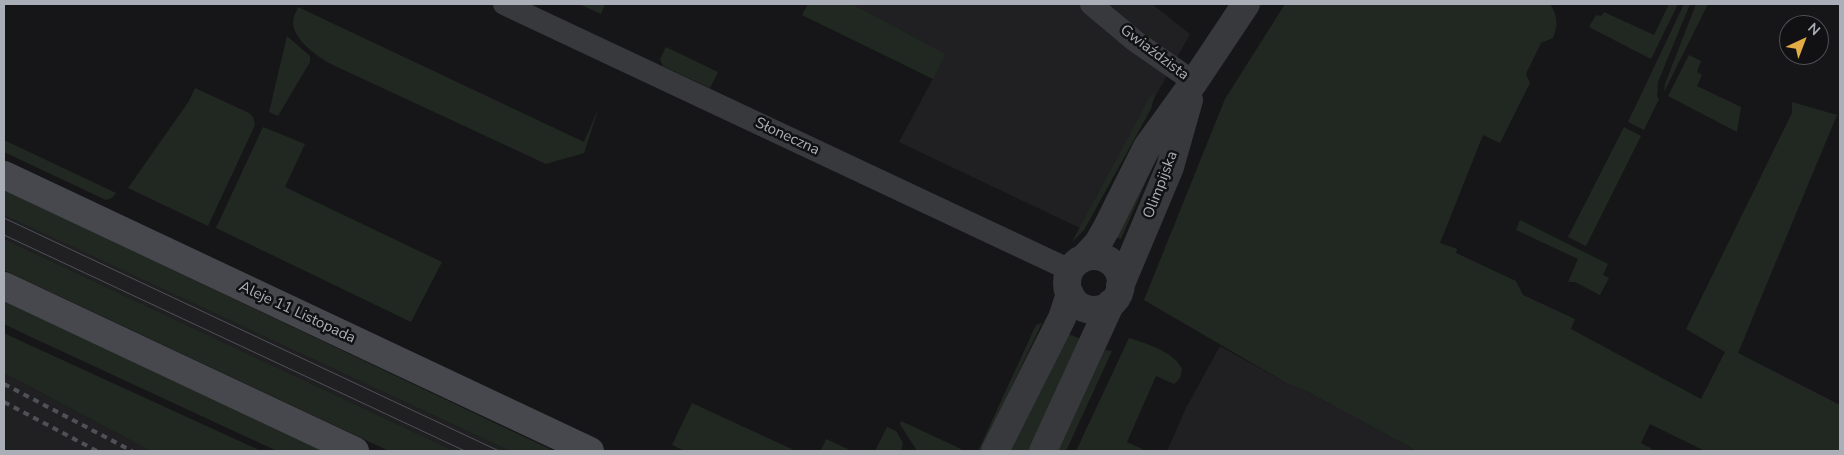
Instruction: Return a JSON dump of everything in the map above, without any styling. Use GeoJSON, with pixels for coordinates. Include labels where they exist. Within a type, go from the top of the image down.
{"type":"FeatureCollection","features":[{"type":"Feature","properties":{"kind":"main road","name":"Aleje 11 Listopada"},"geometry":{"type":"LineString","coordinates":[[4,174],[590,451]]}},
{"type":"Feature","properties":{"kind":"main road"},"geometry":{"type":"LineString","coordinates":[[4,286],[355,451]]}},
{"type":"Feature","properties":{"kind":"street","name":"Słoneczna"},"geometry":{"type":"LineString","coordinates":[[504,4],[1075,274]]}},
{"type":"Feature","properties":{"kind":"street","name":"Gwiaździsta"},"geometry":{"type":"LineString","coordinates":[[1092,4],[1142,46],[1194,82]]}},
{"type":"Feature","properties":{"kind":"street","name":"Olimpijska"},"geometry":{"type":"LineString","coordinates":[[994,451],[1062,318],[1075,274],[1106,229],[1147,147],[1194,82],[1246,4]]}},
{"type":"Feature","properties":{"kind":"street","name":"Olimpijska"},"geometry":{"type":"LineString","coordinates":[[1043,451],[1116,294],[1170,167],[1194,82]]}},
{"type":"Feature","properties":{"kind":"street"},"geometry":{"type":"LineString","coordinates":[[1094,256],[1110,262],[1120,277],[1116,294],[1104,307],[1088,309],[1081,306],[1075,274],[1094,256]]}},
{"type":"Feature","properties":{"kind":"shaded area"},"geometry":{"type":"Polygon","coordinates":[[[579,4],[605,4],[601,14],[579,4]]]}},
{"type":"Feature","properties":{"kind":"shaded area"},"geometry":{"type":"Polygon","coordinates":[[[808,4],[852,4],[946,54],[933,79],[802,15],[808,4]]]}},
{"type":"Feature","properties":{"kind":"shaded area"},"geometry":{"type":"Polygon","coordinates":[[[851,4],[1152,4],[1190,34],[1082,229],[899,142],[946,54],[851,4]]]}},
{"type":"Feature","properties":{"kind":"shaded area"},"geometry":{"type":"Polygon","coordinates":[[[1285,4],[1550,4],[1555,12],[1556,21],[1553,38],[1541,43],[1526,74],[1530,83],[1500,143],[1483,135],[1440,243],[1457,249],[1456,253],[1516,281],[1523,295],[1575,319],[1571,329],[1701,399],[1725,352],[1686,329],[1792,113],[1792,102],[1837,115],[1738,353],[1840,405],[1840,451],[1705,451],[1650,424],[1641,443],[1652,449],[1651,451],[1417,451],[1310,393],[1288,384],[1144,300],[1225,99],[1285,4]]]}},
{"type":"Feature","properties":{"kind":"shaded area"},"geometry":{"type":"Polygon","coordinates":[[[1669,4],[1678,4],[1651,59],[1589,27],[1596,15],[1601,16],[1604,12],[1654,35],[1669,4]]]}},
{"type":"Feature","properties":{"kind":"shaded area"},"geometry":{"type":"Polygon","coordinates":[[[1684,4],[1690,4],[1658,82],[1657,97],[1659,99],[1644,130],[1628,122],[1684,4]]]}},
{"type":"Feature","properties":{"kind":"shaded area"},"geometry":{"type":"Polygon","coordinates":[[[1696,4],[1708,4],[1664,92],[1665,84],[1696,4]]]}},
{"type":"Feature","properties":{"kind":"shaded area"},"geometry":{"type":"Polygon","coordinates":[[[298,7],[584,142],[599,107],[584,153],[546,164],[333,65],[308,48],[297,35],[293,22],[298,7]]]}},
{"type":"Feature","properties":{"kind":"shaded area"},"geometry":{"type":"Polygon","coordinates":[[[287,36],[310,56],[310,62],[278,116],[269,112],[287,36]]]}},
{"type":"Feature","properties":{"kind":"shaded area"},"geometry":{"type":"Polygon","coordinates":[[[666,47],[718,72],[710,88],[663,66],[660,59],[666,47]]]}},
{"type":"Feature","properties":{"kind":"shaded area"},"geometry":{"type":"Polygon","coordinates":[[[1689,55],[1701,61],[1697,72],[1702,75],[1697,86],[1741,107],[1737,132],[1668,96],[1689,55]]]}},
{"type":"Feature","properties":{"kind":"shaded area"},"geometry":{"type":"Polygon","coordinates":[[[195,88],[249,113],[253,117],[255,125],[208,226],[128,188],[189,101],[195,88]]]}},
{"type":"Feature","properties":{"kind":"shaded area"},"geometry":{"type":"Polygon","coordinates":[[[1155,94],[1151,109],[1084,230],[1072,242],[1150,97],[1155,94]]]}},
{"type":"Feature","properties":{"kind":"shaded area"},"geometry":{"type":"Polygon","coordinates":[[[263,127],[305,144],[285,187],[442,262],[411,322],[216,228],[263,127]]]}},
{"type":"Feature","properties":{"kind":"shaded area"},"geometry":{"type":"Polygon","coordinates":[[[1624,127],[1641,136],[1586,246],[1568,237],[1624,127]]]}},
{"type":"Feature","properties":{"kind":"shaded area"},"geometry":{"type":"Polygon","coordinates":[[[4,140],[116,193],[112,198],[106,200],[4,152],[4,140]]]}},
{"type":"Feature","properties":{"kind":"shaded area"},"geometry":{"type":"Polygon","coordinates":[[[1158,154],[1121,239],[1116,237],[1158,154]]]}},
{"type":"Feature","properties":{"kind":"shaded area"},"geometry":{"type":"Polygon","coordinates":[[[4,190],[554,451],[510,451],[4,215],[4,190]]]}},
{"type":"Feature","properties":{"kind":"shaded area"},"geometry":{"type":"Polygon","coordinates":[[[4,215],[510,451],[454,451],[4,239],[4,215]]]}},
{"type":"Feature","properties":{"kind":"shaded area"},"geometry":{"type":"Polygon","coordinates":[[[1520,220],[1608,264],[1603,275],[1609,278],[1600,295],[1575,282],[1568,282],[1578,259],[1516,230],[1520,220]]]}},
{"type":"Feature","properties":{"kind":"shaded area"},"geometry":{"type":"Polygon","coordinates":[[[4,239],[454,451],[389,451],[4,270],[4,239]]]}},
{"type":"Feature","properties":{"kind":"shaded area"},"geometry":{"type":"Polygon","coordinates":[[[4,301],[324,451],[277,451],[29,336],[4,324],[4,301]]]}},
{"type":"Feature","properties":{"kind":"shaded area"},"geometry":{"type":"Polygon","coordinates":[[[1042,323],[981,451],[978,451],[1036,325],[1042,323]]]}},
{"type":"Feature","properties":{"kind":"shaded area"},"geometry":{"type":"Polygon","coordinates":[[[4,333],[261,451],[151,451],[4,373],[4,333]]]}},
{"type":"Feature","properties":{"kind":"shaded area"},"geometry":{"type":"Polygon","coordinates":[[[1068,334],[1081,339],[1029,451],[1010,451],[1068,334]]]}},
{"type":"Feature","properties":{"kind":"shaded area"},"geometry":{"type":"Polygon","coordinates":[[[1129,338],[1166,353],[1182,369],[1180,378],[1174,384],[1156,376],[1127,442],[1146,451],[1076,451],[1129,338]]]}},
{"type":"Feature","properties":{"kind":"shaded area"},"geometry":{"type":"Polygon","coordinates":[[[1220,346],[1288,384],[1310,393],[1417,451],[1167,451],[1186,408],[1220,346]]]}},
{"type":"Feature","properties":{"kind":"shaded area"},"geometry":{"type":"Polygon","coordinates":[[[1105,350],[1112,351],[1066,451],[1058,451],[1105,350]]]}},
{"type":"Feature","properties":{"kind":"shaded area"},"geometry":{"type":"Polygon","coordinates":[[[4,373],[151,451],[4,451],[4,373]]]}},
{"type":"Feature","properties":{"kind":"shaded area"},"geometry":{"type":"Polygon","coordinates":[[[692,403],[796,451],[685,451],[672,445],[692,403]]]}},
{"type":"Feature","properties":{"kind":"shaded area"},"geometry":{"type":"Polygon","coordinates":[[[901,421],[964,451],[917,451],[900,424],[901,421]]]}},
{"type":"Feature","properties":{"kind":"shaded area"},"geometry":{"type":"Polygon","coordinates":[[[887,427],[896,431],[903,443],[901,451],[875,451],[887,427]]]}},
{"type":"Feature","properties":{"kind":"shaded area"},"geometry":{"type":"Polygon","coordinates":[[[826,439],[852,451],[821,450],[826,439]]]}},
{"type":"Feature","properties":{"kind":"tram line"},"geometry":{"type":"LineString","coordinates":[[4,218],[499,451]]}},
{"type":"Feature","properties":{"kind":"tram line"},"geometry":{"type":"LineString","coordinates":[[4,235],[465,451]]}},
{"type":"Feature","properties":{"kind":"railway"},"geometry":{"type":"LineString","coordinates":[[4,384],[132,451]]}},
{"type":"Feature","properties":{"kind":"railway"},"geometry":{"type":"LineString","coordinates":[[4,402],[97,451]]}}]}
